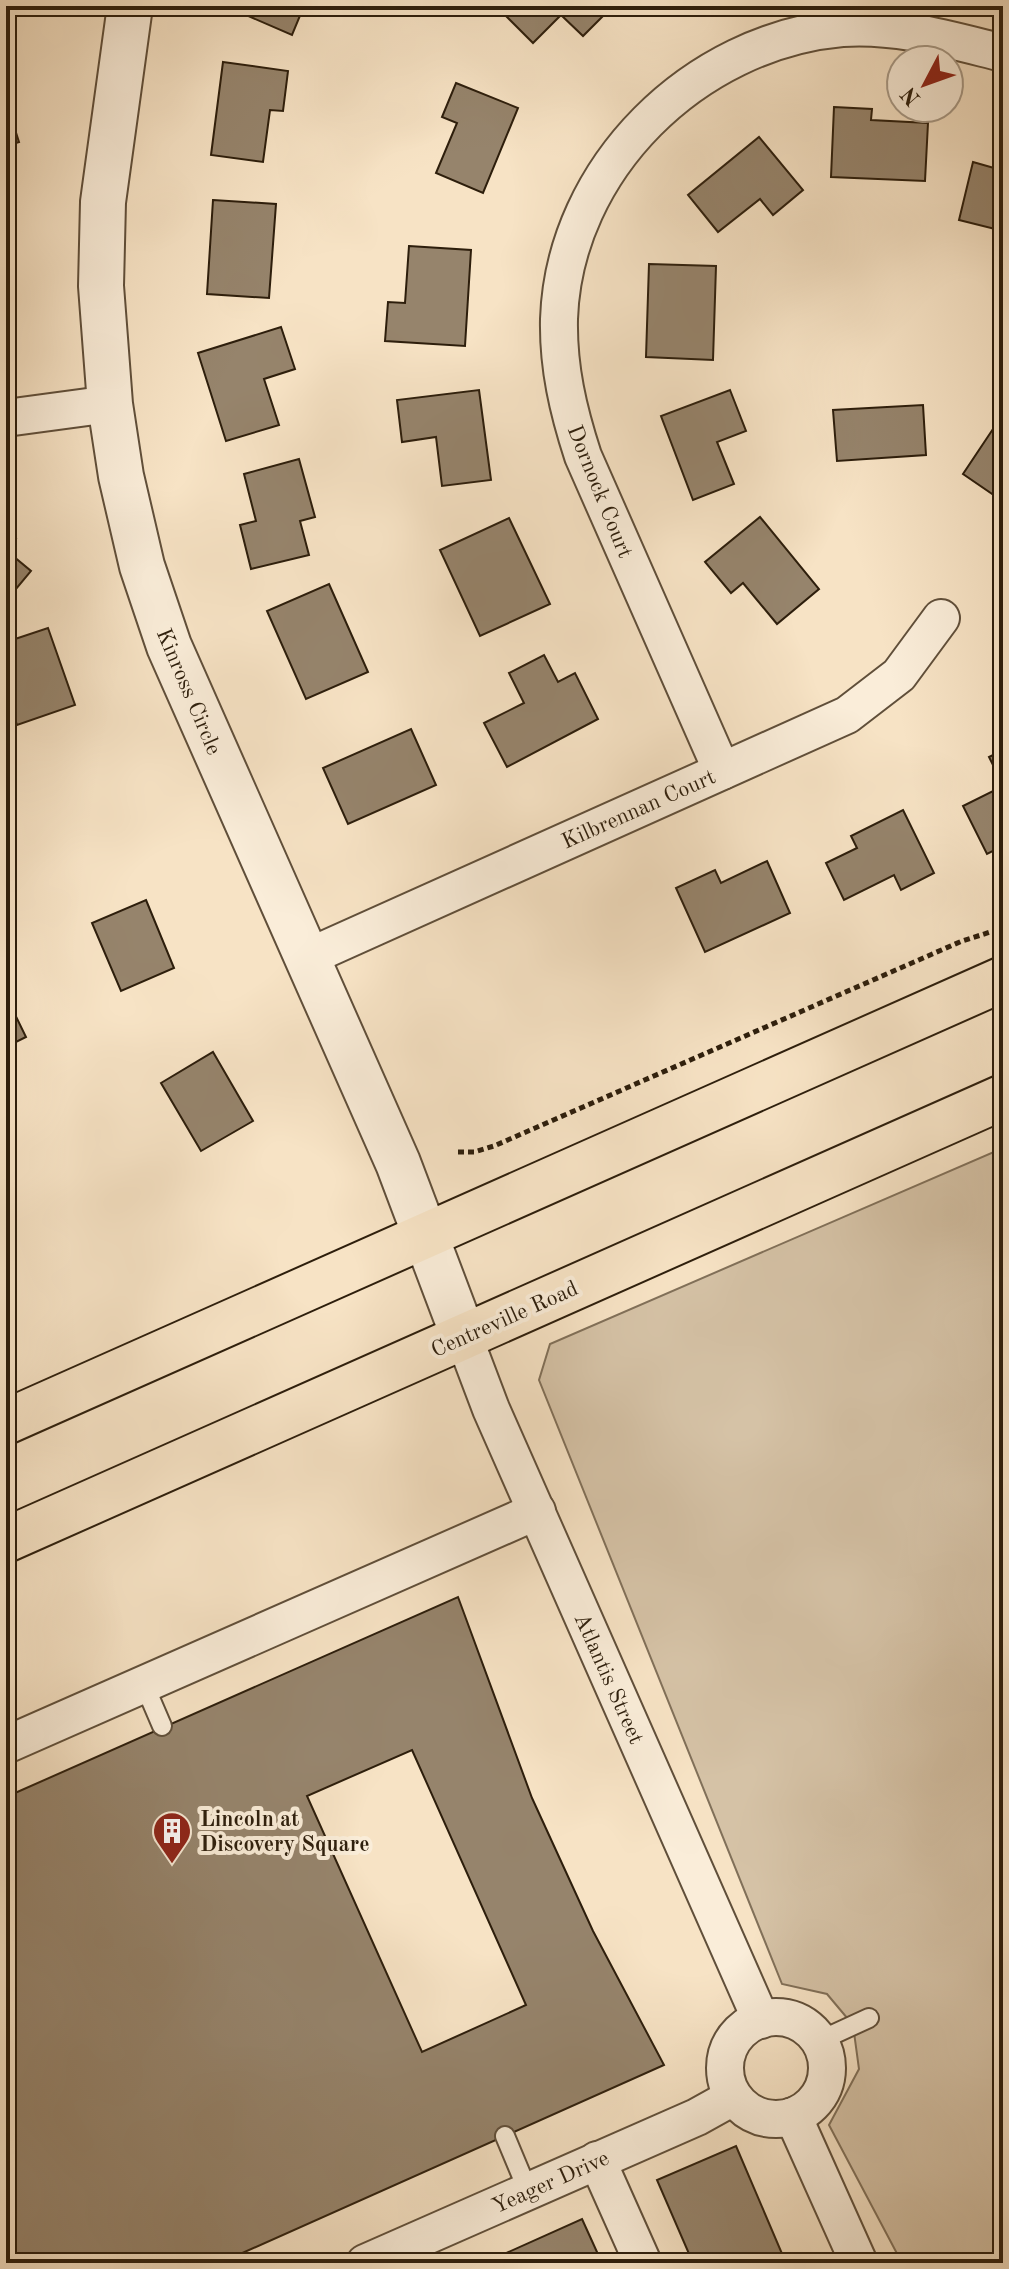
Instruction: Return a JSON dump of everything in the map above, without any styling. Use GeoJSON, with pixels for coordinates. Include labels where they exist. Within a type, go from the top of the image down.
{"type":"FeatureCollection","features":[{"type":"Feature","properties":{"kind":"main road"},"geometry":{"type":"LineString","coordinates":[[6,1422],[1003,979]]}},
{"type":"Feature","properties":{"kind":"main road","name":"Centreville Road"},"geometry":{"type":"LineString","coordinates":[[6,1540],[1003,1097]]}},
{"type":"Feature","properties":{"kind":"street","name":"Kinross Circle"},"geometry":{"type":"LineString","coordinates":[[121,8],[103,202],[101,286],[110,404],[121,476],[142,566],[169,646],[398,1163],[463,1335]]}},
{"type":"Feature","properties":{"kind":"street","name":"Dornock Court"},"geometry":{"type":"LineString","coordinates":[[722,771],[583,456],[568,411],[560,364],[559,317],[566,271],[579,227],[598,187],[623,149],[652,116],[685,87],[722,64],[761,46],[802,34],[844,28],[885,28],[927,34],[1003,53]]}},
{"type":"Feature","properties":{"kind":"street"},"geometry":{"type":"LineString","coordinates":[[6,418],[110,404]]}},
{"type":"Feature","properties":{"kind":"street","name":"Kilbrennan Court"},"geometry":{"type":"LineString","coordinates":[[306,958],[847,715],[899,675],[941,618]]}},
{"type":"Feature","properties":{"kind":"street","name":"Atlantis Street"},"geometry":{"type":"LineString","coordinates":[[463,1335],[491,1409],[761,2020]]}},
{"type":"Feature","properties":{"kind":"street"},"geometry":{"type":"LineString","coordinates":[[6,1745],[537,1511]]}},
{"type":"Feature","properties":{"kind":"street"},"geometry":{"type":"LineString","coordinates":[[784,2018],[798,2022],[819,2041],[827,2066],[821,2091],[814,2102],[793,2116],[766,2119],[754,2114],[733,2097],[724,2069],[726,2054],[743,2029],[761,2020],[784,2018]]}},
{"type":"Feature","properties":{"kind":"street","name":"Yeager Drive"},"geometry":{"type":"LineString","coordinates":[[365,2263],[697,2117],[733,2097]]}},
{"type":"Feature","properties":{"kind":"street"},"geometry":{"type":"LineString","coordinates":[[793,2116],[859,2263]]}},
{"type":"Feature","properties":{"kind":"street"},"geometry":{"type":"LineString","coordinates":[[597,2160],[643,2263]]}},
{"type":"Feature","properties":{"kind":"lane"},"geometry":{"type":"LineString","coordinates":[[144,1684],[162,1726]]}},
{"type":"Feature","properties":{"kind":"lane"},"geometry":{"type":"LineString","coordinates":[[819,2041],[869,2018]]}},
{"type":"Feature","properties":{"kind":"lane"},"geometry":{"type":"LineString","coordinates":[[505,2136],[528,2191]]}},
{"type":"Feature","properties":{"kind":"path"},"geometry":{"type":"LineString","coordinates":[[458,1152],[474,1152],[494,1146],[962,941],[1003,928]]}},
{"type":"Feature","properties":{"kind":"shaded area"},"geometry":{"type":"Polygon","coordinates":[[[1003,1148],[1003,2263],[902,2263],[829,2125],[859,2069],[853,2025],[827,1994],[782,1984],[539,1380],[550,1344],[1003,1148]]]}},
{"type":"Feature","properties":{"kind":"building"},"geometry":{"type":"Polygon","coordinates":[[[250,6],[304,6],[292,35],[246,15],[250,6]]]}},
{"type":"Feature","properties":{"kind":"building"},"geometry":{"type":"Polygon","coordinates":[[[496,6],[612,7],[583,36],[561,15],[533,43],[496,6]]]}},
{"type":"Feature","properties":{"kind":"building"},"geometry":{"type":"Polygon","coordinates":[[[223,62],[288,71],[283,111],[270,110],[263,162],[211,155],[223,62]]]}},
{"type":"Feature","properties":{"kind":"building"},"geometry":{"type":"Polygon","coordinates":[[[456,83],[518,108],[483,193],[436,173],[457,123],[442,117],[456,83]]]}},
{"type":"Feature","properties":{"kind":"building"},"geometry":{"type":"Polygon","coordinates":[[[6,101],[19,142],[6,146],[6,101]]]}},
{"type":"Feature","properties":{"kind":"building"},"geometry":{"type":"Polygon","coordinates":[[[834,107],[872,109],[871,120],[885,121],[885,124],[928,124],[925,181],[831,177],[834,107]]]}},
{"type":"Feature","properties":{"kind":"building"},"geometry":{"type":"Polygon","coordinates":[[[759,137],[803,190],[773,215],[760,199],[718,232],[688,195],[759,137]]]}},
{"type":"Feature","properties":{"kind":"building"},"geometry":{"type":"Polygon","coordinates":[[[973,162],[1001,170],[1003,162],[1003,231],[959,220],[973,162]]]}},
{"type":"Feature","properties":{"kind":"building"},"geometry":{"type":"Polygon","coordinates":[[[213,200],[276,204],[269,298],[207,294],[213,200]]]}},
{"type":"Feature","properties":{"kind":"building"},"geometry":{"type":"Polygon","coordinates":[[[409,246],[471,250],[465,346],[385,341],[388,302],[405,303],[409,246]]]}},
{"type":"Feature","properties":{"kind":"building"},"geometry":{"type":"Polygon","coordinates":[[[649,264],[716,266],[713,360],[646,357],[649,264]]]}},
{"type":"Feature","properties":{"kind":"building"},"geometry":{"type":"Polygon","coordinates":[[[281,327],[295,369],[264,379],[279,425],[226,441],[198,353],[281,327]]]}},
{"type":"Feature","properties":{"kind":"building"},"geometry":{"type":"Polygon","coordinates":[[[479,390],[491,480],[442,486],[436,437],[402,442],[397,400],[479,390]]]}},
{"type":"Feature","properties":{"kind":"building"},"geometry":{"type":"Polygon","coordinates":[[[730,390],[746,431],[717,442],[734,484],[693,500],[661,416],[730,390]]]}},
{"type":"Feature","properties":{"kind":"building"},"geometry":{"type":"Polygon","coordinates":[[[923,405],[926,455],[837,461],[833,410],[923,405]]]}},
{"type":"Feature","properties":{"kind":"building"},"geometry":{"type":"Polygon","coordinates":[[[1003,414],[1003,496],[1001,500],[963,474],[1003,414]]]}},
{"type":"Feature","properties":{"kind":"building"},"geometry":{"type":"Polygon","coordinates":[[[299,459],[315,517],[300,521],[309,555],[251,569],[240,525],[256,521],[244,474],[299,459]]]}},
{"type":"Feature","properties":{"kind":"building"},"geometry":{"type":"Polygon","coordinates":[[[760,517],[819,589],[777,624],[743,583],[731,593],[705,562],[760,517]]]}},
{"type":"Feature","properties":{"kind":"building"},"geometry":{"type":"Polygon","coordinates":[[[509,518],[550,604],[480,636],[440,550],[509,518]]]}},
{"type":"Feature","properties":{"kind":"building"},"geometry":{"type":"Polygon","coordinates":[[[6,531],[16,539],[7,551],[31,571],[6,601],[6,531]]]}},
{"type":"Feature","properties":{"kind":"building"},"geometry":{"type":"Polygon","coordinates":[[[329,584],[368,672],[306,699],[267,611],[329,584]]]}},
{"type":"Feature","properties":{"kind":"building"},"geometry":{"type":"Polygon","coordinates":[[[48,628],[75,705],[17,725],[6,693],[6,642],[48,628]]]}},
{"type":"Feature","properties":{"kind":"building"},"geometry":{"type":"Polygon","coordinates":[[[544,655],[558,682],[575,673],[598,719],[507,767],[484,723],[524,703],[509,673],[544,655]]]}},
{"type":"Feature","properties":{"kind":"building"},"geometry":{"type":"Polygon","coordinates":[[[411,729],[436,785],[348,824],[323,768],[411,729]]]}},
{"type":"Feature","properties":{"kind":"building"},"geometry":{"type":"Polygon","coordinates":[[[1003,750],[1003,785],[989,757],[1003,750]]]}},
{"type":"Feature","properties":{"kind":"building"},"geometry":{"type":"Polygon","coordinates":[[[1003,786],[1003,846],[987,854],[963,806],[1003,786]]]}},
{"type":"Feature","properties":{"kind":"building"},"geometry":{"type":"Polygon","coordinates":[[[903,810],[934,873],[901,890],[894,875],[844,900],[826,863],[857,848],[851,836],[903,810]]]}},
{"type":"Feature","properties":{"kind":"building"},"geometry":{"type":"Polygon","coordinates":[[[767,861],[790,913],[705,952],[676,888],[715,870],[721,883],[767,861]]]}},
{"type":"Feature","properties":{"kind":"building"},"geometry":{"type":"Polygon","coordinates":[[[146,900],[174,968],[121,991],[92,923],[146,900]]]}},
{"type":"Feature","properties":{"kind":"building"},"geometry":{"type":"Polygon","coordinates":[[[6,996],[26,1037],[6,1047],[6,996]]]}},
{"type":"Feature","properties":{"kind":"building"},"geometry":{"type":"Polygon","coordinates":[[[213,1052],[253,1121],[201,1151],[161,1083],[213,1052]]]}},
{"type":"Feature","properties":{"kind":"building","name":"Lincoln at Discovery Square"},"geometry":{"type":"Polygon","coordinates":[[[458,1597],[532,1798],[593,1931],[664,2065],[220,2263],[6,2263],[6,1797],[458,1597]],[[412,1750],[307,1796],[422,2052],[526,2005],[412,1750]]]}},
{"type":"Feature","properties":{"kind":"building"},"geometry":{"type":"Polygon","coordinates":[[[736,2146],[786,2263],[693,2263],[657,2180],[736,2146]]]}},
{"type":"Feature","properties":{"kind":"building"},"geometry":{"type":"Polygon","coordinates":[[[582,2219],[602,2263],[484,2263],[582,2219]]]}},
{"type":"Feature","properties":{"kind":"place","name":"Lincoln at Discovery Square"},"geometry":{"type":"Point","coordinates":[172,1865]}}]}
